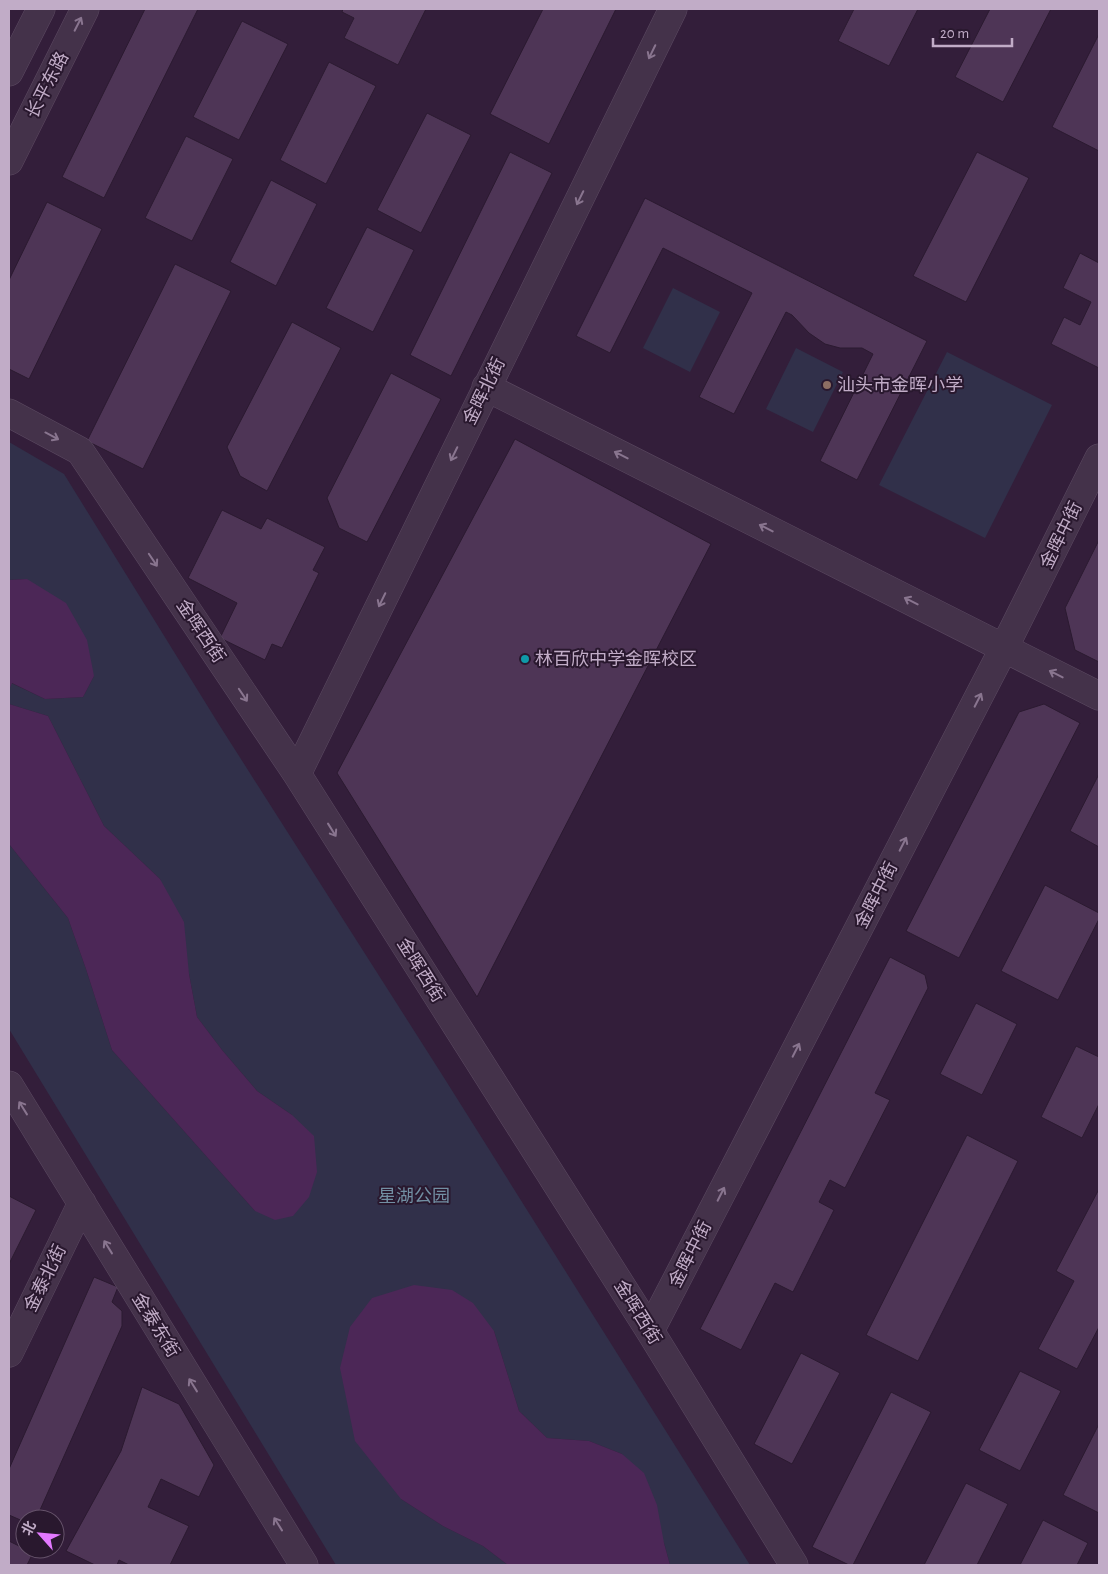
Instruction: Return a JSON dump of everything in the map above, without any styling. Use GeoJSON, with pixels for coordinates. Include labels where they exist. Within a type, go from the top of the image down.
{"type":"FeatureCollection","features":[{"type":"Feature","properties":{"kind":"street"},"geometry":{"type":"LineString","coordinates":[[9,72],[41,9]]}},
{"type":"Feature","properties":{"kind":"street","name":"长平东路"},"geometry":{"type":"LineString","coordinates":[[9,162],[85,9]]}},
{"type":"Feature","properties":{"kind":"street","name":"金晖北街"},"geometry":{"type":"LineString","coordinates":[[297,774],[486,387],[674,9]]}},
{"type":"Feature","properties":{"kind":"street"},"geometry":{"type":"LineString","coordinates":[[486,387],[1099,696]]}},
{"type":"Feature","properties":{"kind":"street","name":"金晖西街"},"geometry":{"type":"LineString","coordinates":[[9,413],[80,451],[297,774],[650,1331],[794,1565]]}},
{"type":"Feature","properties":{"kind":"street","name":"金晖中街"},"geometry":{"type":"LineString","coordinates":[[650,1331],[1004,648],[1099,458]]}},
{"type":"Feature","properties":{"kind":"street","name":"金泰东街"},"geometry":{"type":"LineString","coordinates":[[9,1085],[304,1565]]}},
{"type":"Feature","properties":{"kind":"street","name":"金泰北街"},"geometry":{"type":"LineString","coordinates":[[9,1353],[82,1203]]}},
{"type":"Feature","properties":{"kind":"green space"},"geometry":{"type":"Polygon","coordinates":[[[673,288],[720,312],[690,372],[643,348],[673,288]]]}},
{"type":"Feature","properties":{"kind":"green space"},"geometry":{"type":"Polygon","coordinates":[[[796,348],[843,372],[813,432],[766,409],[796,348]]]}},
{"type":"Feature","properties":{"kind":"green space"},"geometry":{"type":"Polygon","coordinates":[[[947,352],[1052,405],[985,538],[879,485],[947,352]]]}},
{"type":"Feature","properties":{"kind":"green space","name":"星湖公园"},"geometry":{"type":"Polygon","coordinates":[[[9,442],[64,474],[218,723],[441,1073],[750,1565],[670,1565],[664,1543],[622,1454],[589,1441],[547,1438],[519,1411],[494,1331],[401,1499],[443,1526],[483,1546],[508,1565],[336,1565],[9,1029],[9,844],[68,918],[112,1050],[255,1211],[292,1115],[257,1091],[197,1017],[189,974],[160,879],[104,826],[48,716],[9,704],[11,683],[45,699],[83,697],[94,676],[27,579],[9,580],[9,442]]]}},
{"type":"Feature","properties":{"kind":"shaded area"},"geometry":{"type":"Polygon","coordinates":[[[27,579],[66,603],[87,640],[94,676],[83,697],[45,699],[12,683],[9,690],[9,580],[27,579]]]}},
{"type":"Feature","properties":{"kind":"shaded area"},"geometry":{"type":"Polygon","coordinates":[[[9,704],[48,716],[104,826],[160,879],[184,922],[189,974],[197,1017],[257,1091],[292,1115],[314,1136],[317,1172],[309,1197],[293,1216],[275,1220],[255,1211],[112,1050],[68,918],[9,844],[9,704]]]}},
{"type":"Feature","properties":{"kind":"shaded area"},"geometry":{"type":"Polygon","coordinates":[[[414,1285],[452,1290],[473,1303],[494,1331],[519,1411],[547,1438],[589,1441],[622,1454],[644,1473],[657,1505],[670,1565],[508,1565],[483,1546],[443,1526],[401,1499],[355,1441],[340,1368],[350,1327],[372,1298],[414,1285]]]}},
{"type":"Feature","properties":{"kind":"building"},"geometry":{"type":"Polygon","coordinates":[[[145,9],[198,9],[104,198],[62,177],[145,9]]]}},
{"type":"Feature","properties":{"kind":"building"},"geometry":{"type":"Polygon","coordinates":[[[343,9],[426,9],[398,65],[344,38],[354,18],[342,12],[343,9]]]}},
{"type":"Feature","properties":{"kind":"building"},"geometry":{"type":"Polygon","coordinates":[[[543,9],[616,9],[549,144],[490,114],[543,9]]]}},
{"type":"Feature","properties":{"kind":"building"},"geometry":{"type":"Polygon","coordinates":[[[854,9],[918,9],[889,66],[838,41],[854,9]]]}},
{"type":"Feature","properties":{"kind":"building"},"geometry":{"type":"Polygon","coordinates":[[[990,9],[1051,9],[1003,102],[955,77],[990,9]]]}},
{"type":"Feature","properties":{"kind":"building"},"geometry":{"type":"Polygon","coordinates":[[[242,21],[288,44],[239,140],[193,117],[242,21]]]}},
{"type":"Feature","properties":{"kind":"building"},"geometry":{"type":"Polygon","coordinates":[[[1099,34],[1099,151],[1052,127],[1099,34]]]}},
{"type":"Feature","properties":{"kind":"building"},"geometry":{"type":"Polygon","coordinates":[[[329,62],[376,86],[326,184],[280,160],[329,62]]]}},
{"type":"Feature","properties":{"kind":"building"},"geometry":{"type":"Polygon","coordinates":[[[427,113],[471,135],[421,233],[377,210],[427,113]]]}},
{"type":"Feature","properties":{"kind":"building"},"geometry":{"type":"Polygon","coordinates":[[[186,136],[233,159],[192,241],[145,218],[186,136]]]}},
{"type":"Feature","properties":{"kind":"building"},"geometry":{"type":"Polygon","coordinates":[[[510,152],[552,173],[451,376],[410,355],[510,152]]]}},
{"type":"Feature","properties":{"kind":"building"},"geometry":{"type":"Polygon","coordinates":[[[977,152],[1029,178],[966,302],[913,276],[977,152]]]}},
{"type":"Feature","properties":{"kind":"building"},"geometry":{"type":"Polygon","coordinates":[[[271,180],[317,204],[276,286],[230,262],[271,180]]]}},
{"type":"Feature","properties":{"kind":"building"},"geometry":{"type":"Polygon","coordinates":[[[645,198],[927,341],[857,480],[820,461],[873,354],[862,348],[840,348],[825,344],[809,333],[792,315],[786,312],[734,414],[699,397],[752,293],[663,248],[610,353],[576,336],[645,198]]]}},
{"type":"Feature","properties":{"kind":"building"},"geometry":{"type":"Polygon","coordinates":[[[47,202],[102,229],[29,379],[9,369],[9,280],[47,202]]]}},
{"type":"Feature","properties":{"kind":"building"},"geometry":{"type":"Polygon","coordinates":[[[367,227],[414,250],[373,332],[326,308],[367,227]]]}},
{"type":"Feature","properties":{"kind":"building"},"geometry":{"type":"Polygon","coordinates":[[[1080,253],[1099,263],[1099,368],[1051,344],[1064,317],[1080,325],[1091,302],[1063,288],[1080,253]]]}},
{"type":"Feature","properties":{"kind":"building"},"geometry":{"type":"Polygon","coordinates":[[[175,264],[231,291],[143,469],[87,441],[175,264]]]}},
{"type":"Feature","properties":{"kind":"building"},"geometry":{"type":"Polygon","coordinates":[[[292,322],[341,348],[267,491],[240,476],[227,447],[292,322]]]}},
{"type":"Feature","properties":{"kind":"building"},"geometry":{"type":"Polygon","coordinates":[[[391,373],[441,399],[367,542],[339,528],[327,498],[391,373]]]}},
{"type":"Feature","properties":{"kind":"building","name":"林百欣中学金晖校区"},"geometry":{"type":"Polygon","coordinates":[[[515,439],[711,544],[477,997],[337,773],[515,439]]]}},
{"type":"Feature","properties":{"kind":"building"},"geometry":{"type":"Polygon","coordinates":[[[222,510],[261,529],[267,518],[325,547],[313,570],[319,573],[282,648],[272,644],[265,660],[220,638],[237,603],[188,578],[222,510]]]}},
{"type":"Feature","properties":{"kind":"building"},"geometry":{"type":"Polygon","coordinates":[[[1099,540],[1099,662],[1075,650],[1065,608],[1099,540]]]}},
{"type":"Feature","properties":{"kind":"building"},"geometry":{"type":"Polygon","coordinates":[[[1044,704],[1080,723],[959,958],[906,931],[1019,712],[1044,704]]]}},
{"type":"Feature","properties":{"kind":"building"},"geometry":{"type":"Polygon","coordinates":[[[1099,774],[1099,847],[1070,831],[1099,774]]]}},
{"type":"Feature","properties":{"kind":"building"},"geometry":{"type":"Polygon","coordinates":[[[1045,885],[1099,913],[1099,919],[1058,1000],[1001,971],[1045,885]]]}},
{"type":"Feature","properties":{"kind":"building"},"geometry":{"type":"Polygon","coordinates":[[[890,957],[925,975],[928,988],[875,1093],[890,1100],[845,1188],[830,1180],[819,1202],[834,1210],[793,1292],[775,1283],[741,1350],[700,1329],[890,957]]]}},
{"type":"Feature","properties":{"kind":"building"},"geometry":{"type":"Polygon","coordinates":[[[976,1003],[1017,1024],[982,1095],[940,1074],[976,1003]]]}},
{"type":"Feature","properties":{"kind":"building"},"geometry":{"type":"Polygon","coordinates":[[[1076,1046],[1099,1057],[1099,1104],[1082,1138],[1041,1117],[1076,1046]]]}},
{"type":"Feature","properties":{"kind":"building"},"geometry":{"type":"Polygon","coordinates":[[[967,1135],[1018,1161],[918,1361],[866,1335],[967,1135]]]}},
{"type":"Feature","properties":{"kind":"building"},"geometry":{"type":"Polygon","coordinates":[[[1099,1189],[1099,1327],[1077,1369],[1038,1349],[1074,1281],[1056,1271],[1099,1189]]]}},
{"type":"Feature","properties":{"kind":"building"},"geometry":{"type":"Polygon","coordinates":[[[9,1196],[36,1210],[9,1264],[9,1196]]]}},
{"type":"Feature","properties":{"kind":"building"},"geometry":{"type":"Polygon","coordinates":[[[94,1277],[118,1287],[112,1302],[122,1311],[122,1326],[40,1509],[15,1509],[15,1518],[9,1515],[9,1469],[94,1277]]]}},
{"type":"Feature","properties":{"kind":"building"},"geometry":{"type":"Polygon","coordinates":[[[801,1353],[840,1373],[792,1464],[754,1444],[801,1353]]]}},
{"type":"Feature","properties":{"kind":"building"},"geometry":{"type":"Polygon","coordinates":[[[1020,1371],[1061,1391],[1020,1471],[979,1450],[1020,1371]]]}},
{"type":"Feature","properties":{"kind":"building"},"geometry":{"type":"Polygon","coordinates":[[[142,1387],[179,1404],[214,1465],[199,1497],[161,1479],[148,1507],[189,1526],[170,1565],[129,1565],[119,1560],[117,1565],[95,1565],[66,1551],[121,1451],[142,1387]]]}},
{"type":"Feature","properties":{"kind":"building"},"geometry":{"type":"Polygon","coordinates":[[[891,1392],[931,1412],[853,1565],[849,1565],[812,1547],[891,1392]]]}},
{"type":"Feature","properties":{"kind":"building"},"geometry":{"type":"Polygon","coordinates":[[[1099,1424],[1099,1513],[1063,1495],[1099,1424]]]}},
{"type":"Feature","properties":{"kind":"building"},"geometry":{"type":"Polygon","coordinates":[[[966,1483],[1008,1504],[977,1565],[924,1565],[966,1483]]]}},
{"type":"Feature","properties":{"kind":"building"},"geometry":{"type":"Polygon","coordinates":[[[1043,1520],[1088,1543],[1077,1565],[1020,1565],[1043,1520]]]}},
{"type":"Feature","properties":{"kind":"building"},"geometry":{"type":"Polygon","coordinates":[[[9,1541],[15,1544],[15,1559],[30,1559],[27,1565],[9,1565],[9,1541]]]}},
{"type":"Feature","properties":{"kind":"place","name":"汕头市金晖小学"},"geometry":{"type":"Point","coordinates":[827,385]}},
{"type":"Feature","properties":{"kind":"place","name":"林百欣中学金晖校区"},"geometry":{"type":"Point","coordinates":[525,659]}}]}
